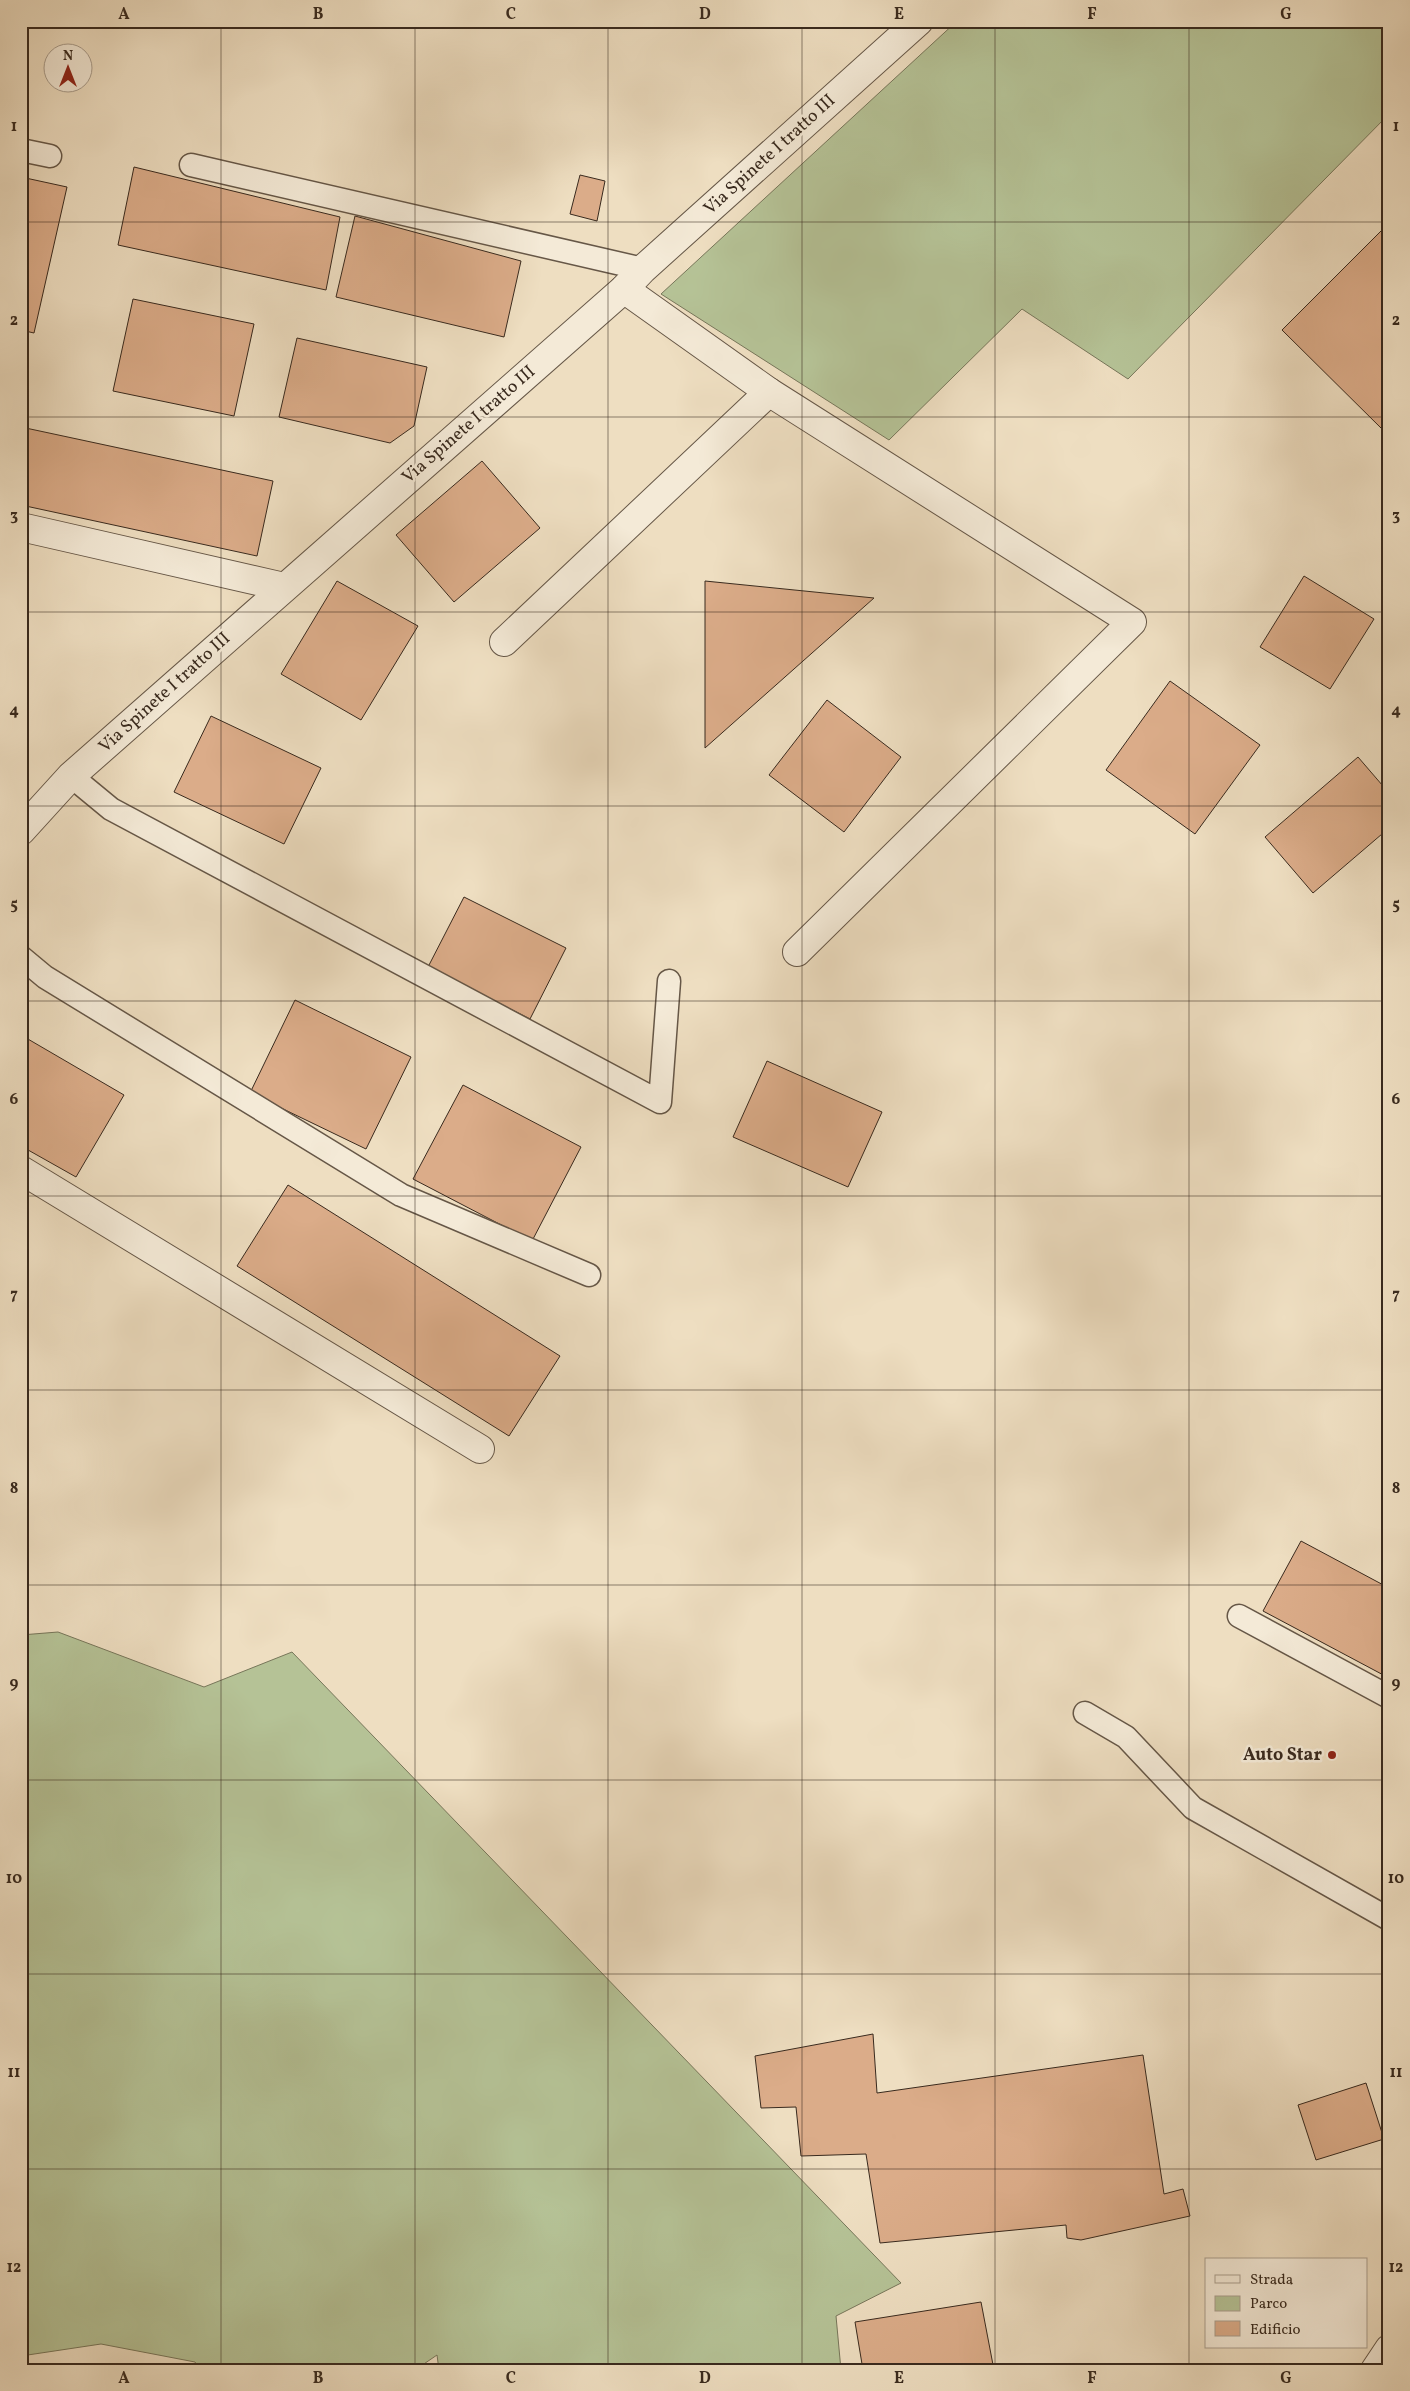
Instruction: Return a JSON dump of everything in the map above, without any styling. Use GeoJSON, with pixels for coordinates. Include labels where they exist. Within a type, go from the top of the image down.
{"type":"FeatureCollection","features":[{"type":"Feature","properties":{"kind":"street","name":"Via Spinete I tratto III"},"geometry":{"type":"LineString","coordinates":[[21,831],[72,776],[624,289],[643,269],[919,21]]}},
{"type":"Feature","properties":{"kind":"street"},"geometry":{"type":"LineString","coordinates":[[624,289],[769,392],[1132,622],[797,952]]}},
{"type":"Feature","properties":{"kind":"street"},"geometry":{"type":"LineString","coordinates":[[504,642],[769,392]]}},
{"type":"Feature","properties":{"kind":"street"},"geometry":{"type":"LineString","coordinates":[[21,526],[284,588]]}},
{"type":"Feature","properties":{"kind":"street"},"geometry":{"type":"LineString","coordinates":[[21,1170],[480,1449]]}},
{"type":"Feature","properties":{"kind":"street"},"geometry":{"type":"LineString","coordinates":[[1375,2370],[1389,2349]]}},
{"type":"Feature","properties":{"kind":"lane"},"geometry":{"type":"LineString","coordinates":[[21,150],[50,156]]}},
{"type":"Feature","properties":{"kind":"lane"},"geometry":{"type":"LineString","coordinates":[[191,165],[643,269]]}},
{"type":"Feature","properties":{"kind":"lane"},"geometry":{"type":"LineString","coordinates":[[72,776],[111,809],[660,1102],[669,981]]}},
{"type":"Feature","properties":{"kind":"lane"},"geometry":{"type":"LineString","coordinates":[[21,957],[45,977],[401,1195],[589,1275]]}},
{"type":"Feature","properties":{"kind":"lane"},"geometry":{"type":"LineString","coordinates":[[1239,1616],[1389,1697]]}},
{"type":"Feature","properties":{"kind":"lane"},"geometry":{"type":"LineString","coordinates":[[1085,1713],[1126,1737],[1193,1808],[1389,1919]]}},
{"type":"Feature","properties":{"kind":"green space"},"geometry":{"type":"Polygon","coordinates":[[[957,21],[1389,21],[1389,114],[1128,379],[1022,309],[889,440],[661,294],[957,21]]]}},
{"type":"Feature","properties":{"kind":"green space"},"geometry":{"type":"Polygon","coordinates":[[[58,1632],[204,1687],[292,1652],[901,2283],[836,2316],[841,2370],[439,2370],[437,2355],[415,2370],[200,2370],[195,2362],[101,2344],[21,2356],[21,1635],[58,1632]]]}},
{"type":"Feature","properties":{"kind":"building"},"geometry":{"type":"Polygon","coordinates":[[[134,167],[340,217],[326,290],[118,245],[134,167]]]}},
{"type":"Feature","properties":{"kind":"building"},"geometry":{"type":"Polygon","coordinates":[[[580,175],[605,181],[597,221],[570,214],[580,175]]]}},
{"type":"Feature","properties":{"kind":"building"},"geometry":{"type":"Polygon","coordinates":[[[21,177],[67,187],[34,333],[21,330],[21,177]]]}},
{"type":"Feature","properties":{"kind":"building"},"geometry":{"type":"Polygon","coordinates":[[[355,216],[521,261],[504,337],[336,297],[355,216]]]}},
{"type":"Feature","properties":{"kind":"building"},"geometry":{"type":"Polygon","coordinates":[[[1389,223],[1389,425],[1383,430],[1282,330],[1389,223]]]}},
{"type":"Feature","properties":{"kind":"building"},"geometry":{"type":"Polygon","coordinates":[[[133,299],[254,324],[234,416],[113,391],[133,299]]]}},
{"type":"Feature","properties":{"kind":"building"},"geometry":{"type":"Polygon","coordinates":[[[297,338],[427,367],[414,426],[390,443],[279,417],[297,338]]]}},
{"type":"Feature","properties":{"kind":"building"},"geometry":{"type":"Polygon","coordinates":[[[21,427],[273,481],[257,556],[21,505],[21,427]]]}},
{"type":"Feature","properties":{"kind":"building"},"geometry":{"type":"Polygon","coordinates":[[[482,461],[540,528],[454,602],[396,535],[482,461]]]}},
{"type":"Feature","properties":{"kind":"building"},"geometry":{"type":"Polygon","coordinates":[[[1304,576],[1374,619],[1330,689],[1260,647],[1304,576]]]}},
{"type":"Feature","properties":{"kind":"building"},"geometry":{"type":"Polygon","coordinates":[[[337,581],[418,626],[361,720],[281,674],[337,581]]]}},
{"type":"Feature","properties":{"kind":"building"},"geometry":{"type":"Polygon","coordinates":[[[705,581],[874,598],[705,748],[705,581]]]}},
{"type":"Feature","properties":{"kind":"building"},"geometry":{"type":"Polygon","coordinates":[[[1170,681],[1260,745],[1195,834],[1106,770],[1170,681]]]}},
{"type":"Feature","properties":{"kind":"building"},"geometry":{"type":"Polygon","coordinates":[[[827,700],[901,757],[844,832],[769,775],[827,700]]]}},
{"type":"Feature","properties":{"kind":"building"},"geometry":{"type":"Polygon","coordinates":[[[211,716],[321,768],[284,844],[174,792],[211,716]]]}},
{"type":"Feature","properties":{"kind":"building"},"geometry":{"type":"Polygon","coordinates":[[[1358,757],[1389,793],[1389,828],[1313,893],[1265,837],[1358,757]]]}},
{"type":"Feature","properties":{"kind":"building"},"geometry":{"type":"Polygon","coordinates":[[[464,897],[566,948],[530,1019],[428,967],[464,897]]]}},
{"type":"Feature","properties":{"kind":"building"},"geometry":{"type":"Polygon","coordinates":[[[295,1000],[411,1057],[366,1149],[250,1093],[295,1000]]]}},
{"type":"Feature","properties":{"kind":"building"},"geometry":{"type":"Polygon","coordinates":[[[21,1035],[124,1095],[76,1177],[21,1146],[21,1035]]]}},
{"type":"Feature","properties":{"kind":"building"},"geometry":{"type":"Polygon","coordinates":[[[767,1061],[882,1112],[848,1187],[733,1137],[767,1061]]]}},
{"type":"Feature","properties":{"kind":"building"},"geometry":{"type":"Polygon","coordinates":[[[463,1085],[581,1147],[532,1241],[413,1179],[463,1085]]]}},
{"type":"Feature","properties":{"kind":"building"},"geometry":{"type":"Polygon","coordinates":[[[288,1185],[560,1356],[509,1436],[237,1266],[288,1185]]]}},
{"type":"Feature","properties":{"kind":"building"},"geometry":{"type":"Polygon","coordinates":[[[1301,1541],[1389,1588],[1389,1678],[1263,1611],[1301,1541]]]}},
{"type":"Feature","properties":{"kind":"building"},"geometry":{"type":"Polygon","coordinates":[[[873,2034],[877,2093],[1143,2055],[1164,2194],[1183,2189],[1190,2216],[1081,2240],[1067,2238],[1066,2225],[880,2243],[866,2154],[801,2156],[796,2107],[761,2108],[755,2056],[873,2034]]]}},
{"type":"Feature","properties":{"kind":"building"},"geometry":{"type":"Polygon","coordinates":[[[1366,2083],[1384,2139],[1316,2160],[1298,2105],[1366,2083]]]}},
{"type":"Feature","properties":{"kind":"building"},"geometry":{"type":"Polygon","coordinates":[[[981,2302],[994,2370],[863,2370],[855,2322],[981,2302]]]}},
{"type":"Feature","properties":{"kind":"place","name":"Auto Star"},"geometry":{"type":"Point","coordinates":[1332,1755]}}]}
